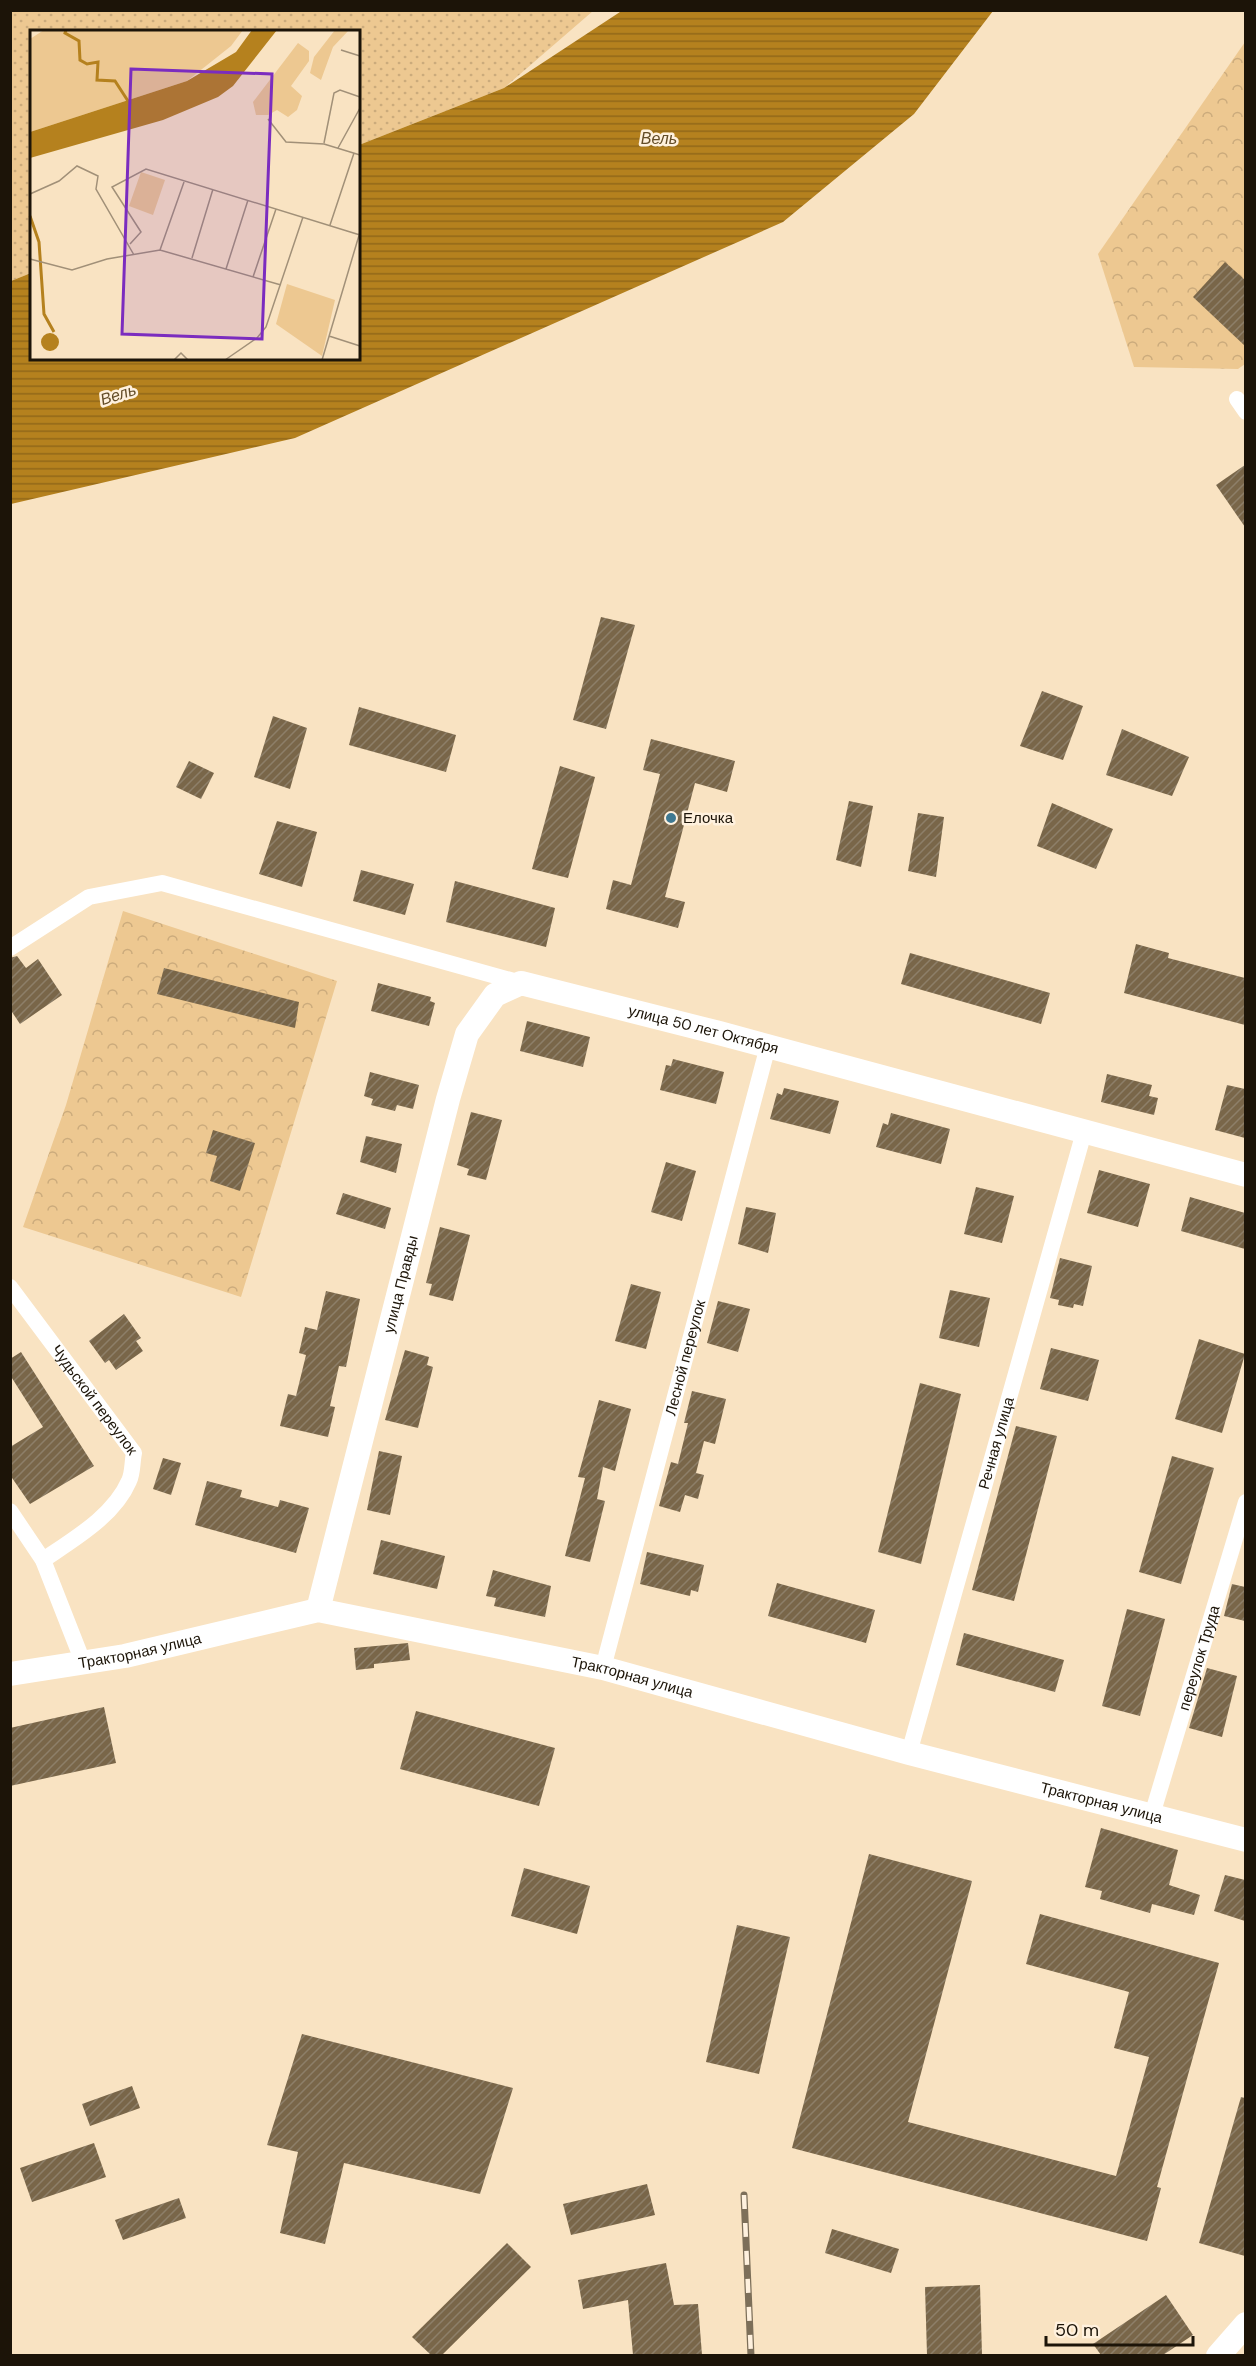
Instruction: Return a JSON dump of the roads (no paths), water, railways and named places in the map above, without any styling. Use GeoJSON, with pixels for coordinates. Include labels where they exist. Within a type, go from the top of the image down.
{"type":"FeatureCollection","features":[{"type":"Feature","properties":{"kind":"street","name":"улица 50 лет Октября"},"geometry":{"type":"LineString","coordinates":[[10,948],[89,897],[162,883],[521,983],[768,1046],[1245,1175]]}},
{"type":"Feature","properties":{"kind":"street","name":"улица Правды"},"geometry":{"type":"LineString","coordinates":[[318,1610],[442,1122],[467,1034],[495,995],[521,983]]}},
{"type":"Feature","properties":{"kind":"street","name":"Лесной переулок"},"geometry":{"type":"LineString","coordinates":[[603,1668],[768,1046]]}},
{"type":"Feature","properties":{"kind":"street","name":"Речная улица"},"geometry":{"type":"LineString","coordinates":[[909,1753],[1084,1132]]}},
{"type":"Feature","properties":{"kind":"street","name":"Чудьской переулок"},"geometry":{"type":"LineString","coordinates":[[10,1287],[134,1453],[130,1480],[112,1506],[84,1532],[43,1560]]}},
{"type":"Feature","properties":{"kind":"street","name":"переулок Труда"},"geometry":{"type":"LineString","coordinates":[[1152,1815],[1245,1502]]}},
{"type":"Feature","properties":{"kind":"street"},"geometry":{"type":"LineString","coordinates":[[10,1511],[43,1560],[83,1662]]}},
{"type":"Feature","properties":{"kind":"street","name":"Тракторная улица"},"geometry":{"type":"LineString","coordinates":[[10,1674],[125,1656],[318,1610],[603,1668],[909,1753],[1245,1840]]}},
{"type":"Feature","properties":{"kind":"street"},"geometry":{"type":"LineString","coordinates":[[1218,2355],[1245,2324]]}},
{"type":"Feature","properties":{"kind":"water","name":"Вель"},"geometry":{"type":"Polygon","coordinates":[[[623,10],[993,11],[914,114],[783,222],[295,438],[11,504],[11,281],[30,273],[30,360],[360,360],[360,145],[504,88],[623,10]]]}},
{"type":"Feature","properties":{"kind":"railway"},"geometry":{"type":"LineString","coordinates":[[744,2195],[751,2356]]}},
{"type":"Feature","properties":{"kind":"place","name":"Елочка"},"geometry":{"type":"Point","coordinates":[671,818]}}]}
